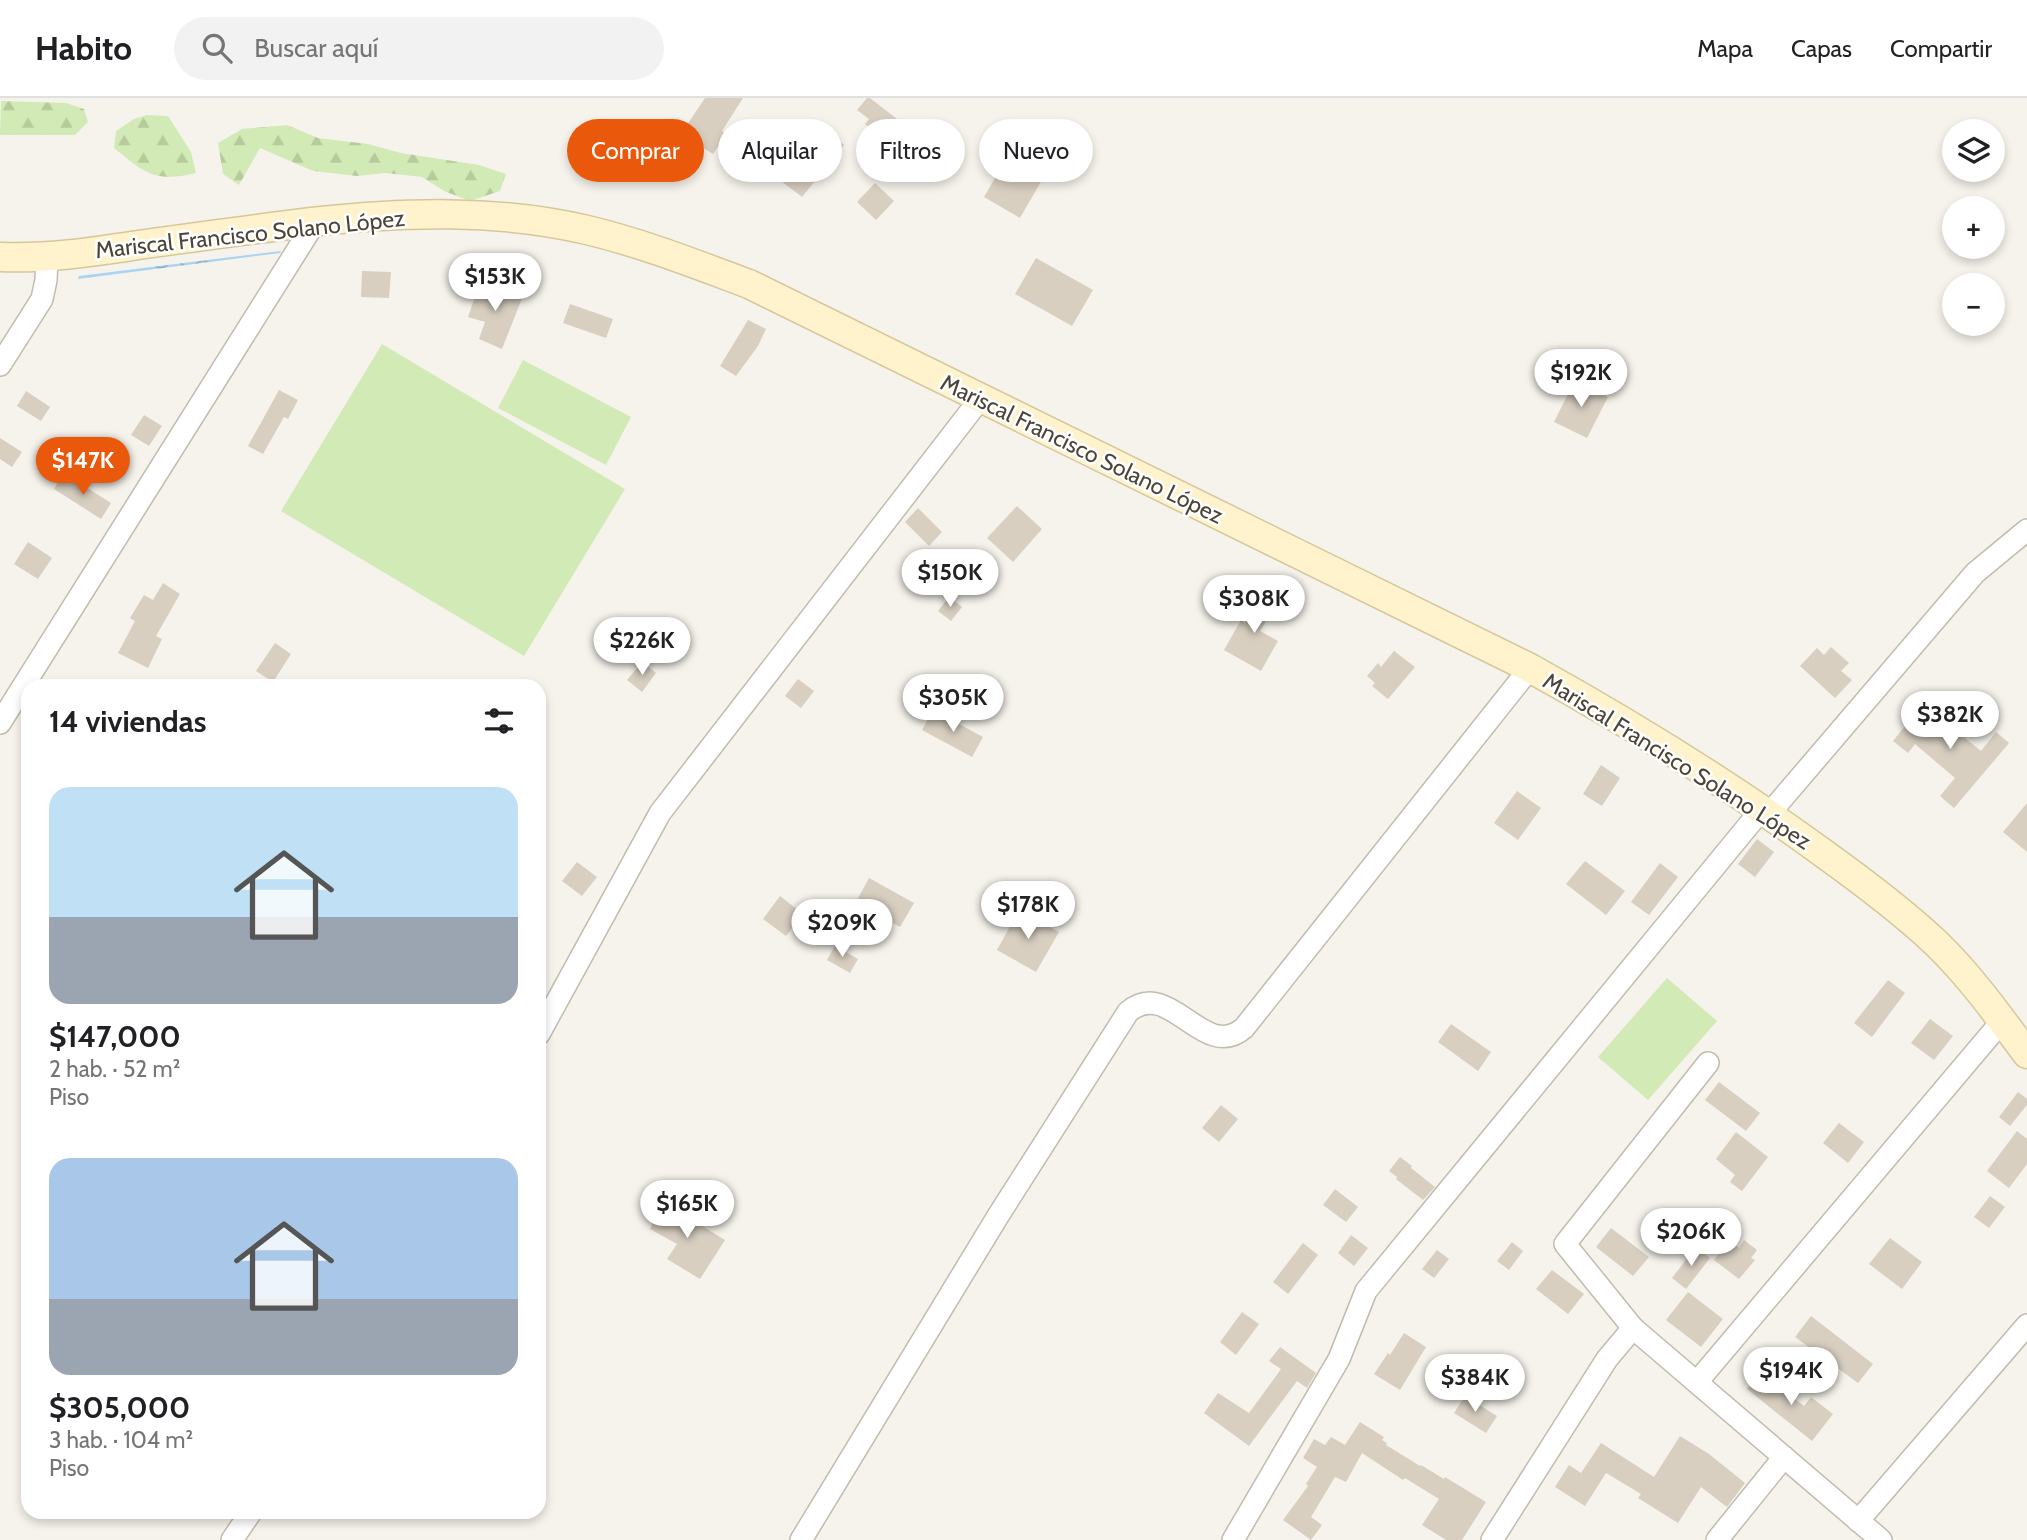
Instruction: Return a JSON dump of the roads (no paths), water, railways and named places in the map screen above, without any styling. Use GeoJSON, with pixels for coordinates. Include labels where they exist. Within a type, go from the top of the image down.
{"type":"FeatureCollection","features":[{"type":"Feature","properties":{"kind":"street","name":"Mariscal Francisco Solano López"},"geometry":{"type":"LineString","coordinates":[[0,257],[47,258],[315,222],[471,214],[518,218],[586,230],[662,252],[749,284],[1530,668],[1603,708],[1766,812],[1876,892],[1935,942],[1978,988],[2027,1054]]}},
{"type":"Feature","properties":{"kind":"street"},"geometry":{"type":"LineString","coordinates":[[28,679],[315,222]]}},
{"type":"Feature","properties":{"kind":"street"},"geometry":{"type":"LineString","coordinates":[[0,365],[42,299],[47,258]]}},
{"type":"Feature","properties":{"kind":"street"},"geometry":{"type":"LineString","coordinates":[[546,1021],[660,813],[980,399]]}},
{"type":"Feature","properties":{"kind":"street"},"geometry":{"type":"LineString","coordinates":[[1233,1540],[1339,1359],[1366,1291],[1377,1276],[1766,812],[1975,573],[2027,530]]}},
{"type":"Feature","properties":{"kind":"street"},"geometry":{"type":"LineString","coordinates":[[801,1540],[991,1227],[1128,1012],[1141,1003],[1158,1003],[1212,1036],[1227,1037],[1240,1032],[1530,668]]}},
{"type":"Feature","properties":{"kind":"street"},"geometry":{"type":"LineString","coordinates":[[0,723],[21,690]]}},
{"type":"Feature","properties":{"kind":"street"},"geometry":{"type":"LineString","coordinates":[[1697,1382],[2003,1021]]}},
{"type":"Feature","properties":{"kind":"street"},"geometry":{"type":"LineString","coordinates":[[1708,1063],[1565,1244],[1633,1328],[1881,1540]]}},
{"type":"Feature","properties":{"kind":"street"},"geometry":{"type":"LineString","coordinates":[[1858,1521],[2027,1325]]}},
{"type":"Feature","properties":{"kind":"street"},"geometry":{"type":"LineString","coordinates":[[1492,1540],[1606,1359],[1633,1328]]}},
{"type":"Feature","properties":{"kind":"street"},"geometry":{"type":"LineString","coordinates":[[1717,1540],[1784,1457]]}},
{"type":"Feature","properties":{"kind":"street"},"geometry":{"type":"LineString","coordinates":[[232,1540],[246,1519]]}},
{"type":"Feature","properties":{"kind":"water"},"geometry":{"type":"Polygon","coordinates":[[[281,251],[280,253],[78,279],[79,276],[281,251]]]}}]}
